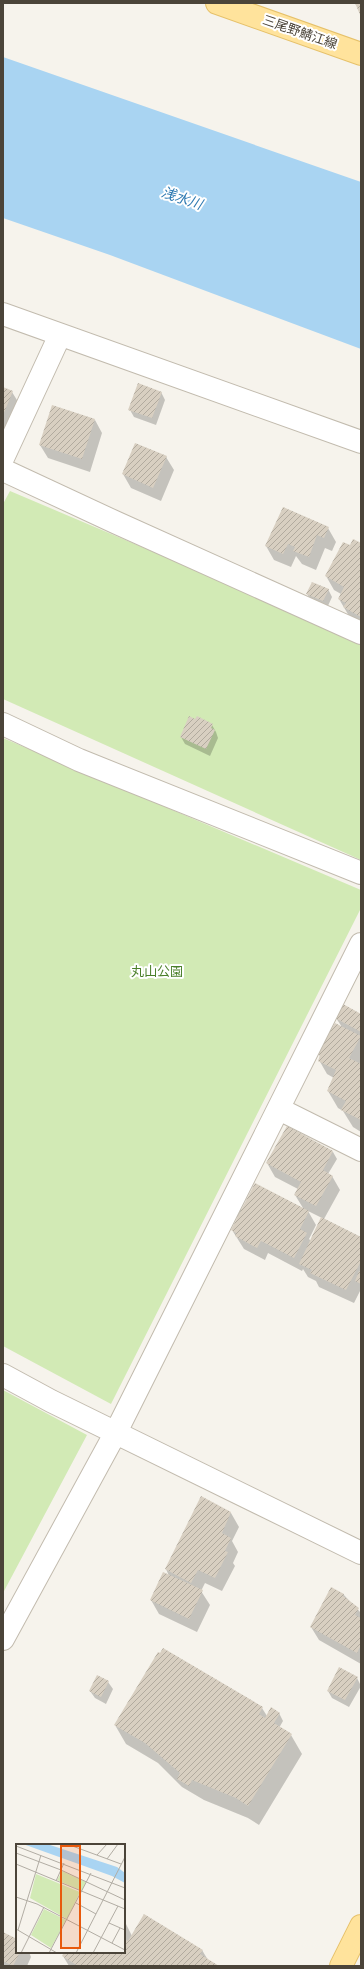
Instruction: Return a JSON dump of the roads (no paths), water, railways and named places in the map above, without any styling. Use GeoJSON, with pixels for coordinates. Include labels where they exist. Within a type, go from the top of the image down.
{"type":"FeatureCollection","features":[{"type":"Feature","properties":{"kind":"main road","name":"三尾野鯖江線"},"geometry":{"type":"LineString","coordinates":[[217,3],[361,54]]}},
{"type":"Feature","properties":{"kind":"main road"},"geometry":{"type":"LineString","coordinates":[[341,1966],[361,1926]]}},
{"type":"Feature","properties":{"kind":"street"},"geometry":{"type":"LineString","coordinates":[[3,314],[361,442]]}},
{"type":"Feature","properties":{"kind":"street"},"geometry":{"type":"LineString","coordinates":[[3,458],[60,335]]}},
{"type":"Feature","properties":{"kind":"street"},"geometry":{"type":"LineString","coordinates":[[3,470],[361,633]]}},
{"type":"Feature","properties":{"kind":"street"},"geometry":{"type":"LineString","coordinates":[[3,724],[79,760],[361,873]]}},
{"type":"Feature","properties":{"kind":"street"},"geometry":{"type":"LineString","coordinates":[[3,1639],[116,1432],[361,944]]}},
{"type":"Feature","properties":{"kind":"street"},"geometry":{"type":"LineString","coordinates":[[279,1109],[361,1150]]}},
{"type":"Feature","properties":{"kind":"street"},"geometry":{"type":"LineString","coordinates":[[3,1375],[51,1402],[116,1432],[361,1553]]}},
{"type":"Feature","properties":{"kind":"water","name":"浅水川"},"geometry":{"type":"Polygon","coordinates":[[[3,57],[361,182],[361,349],[110,255],[3,218],[3,57]]]}},
{"type":"Feature","properties":{"kind":"park label","name":"丸山公園"},"geometry":{"type":"Point","coordinates":[157,971]}}]}
